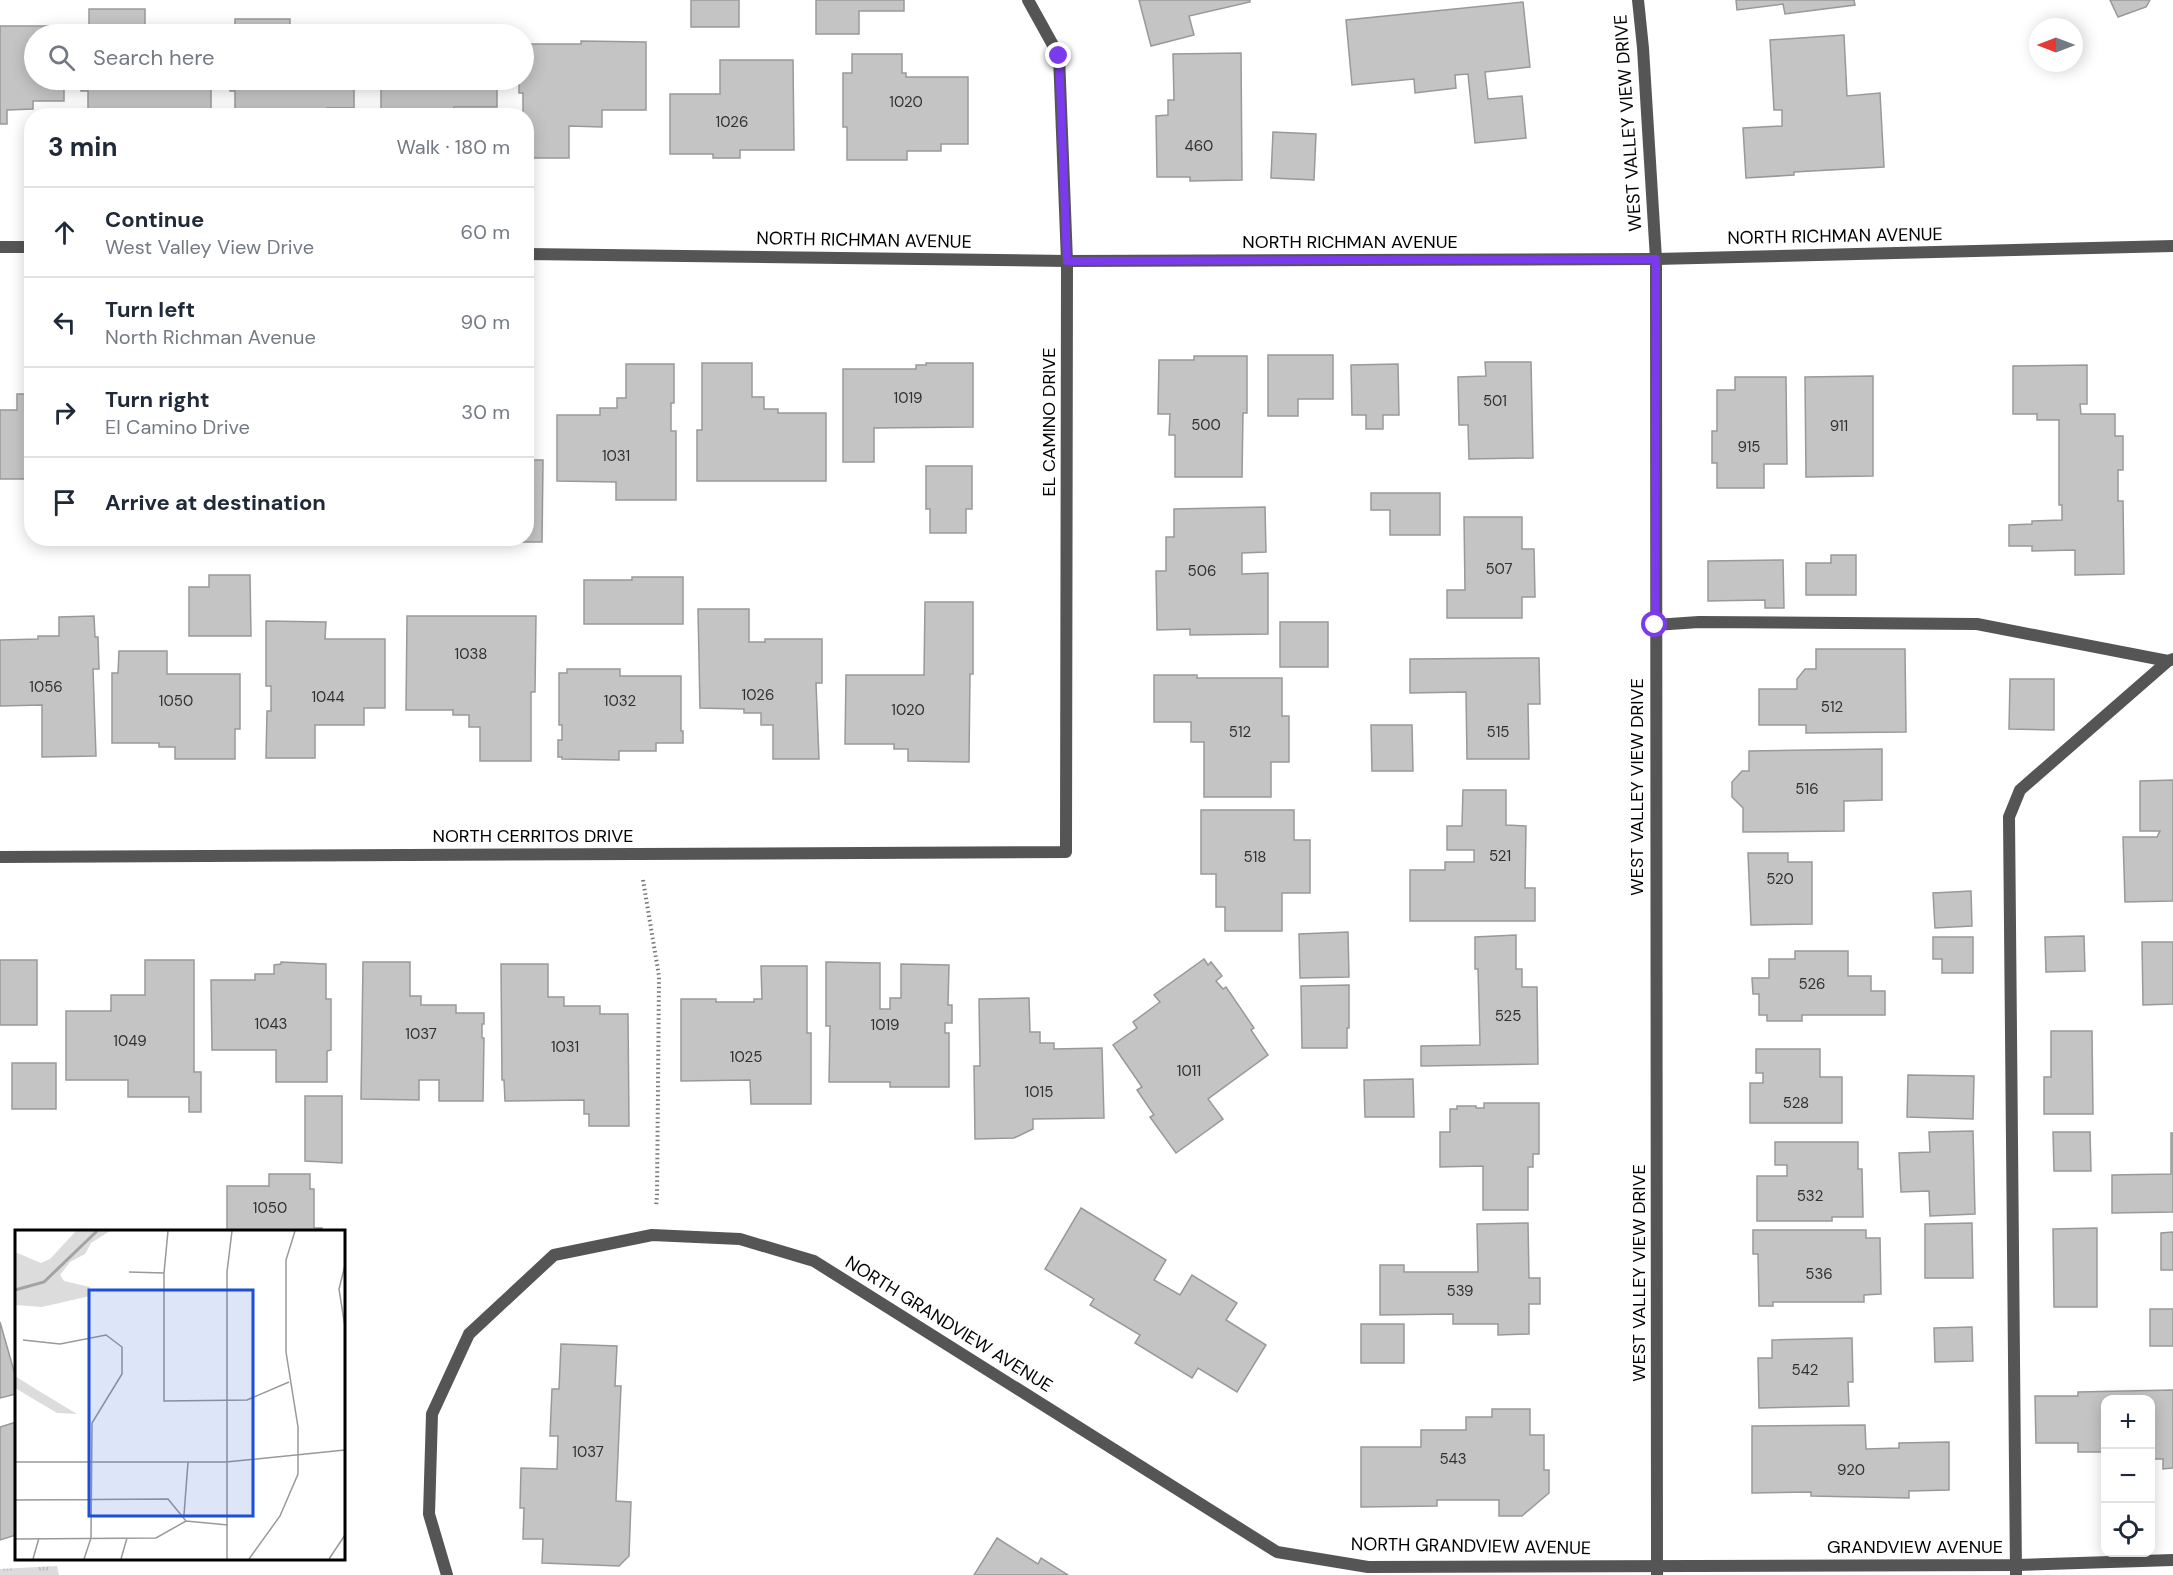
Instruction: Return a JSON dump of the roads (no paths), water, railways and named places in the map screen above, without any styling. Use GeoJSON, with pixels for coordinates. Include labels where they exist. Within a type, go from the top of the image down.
{"type":"FeatureCollection","features":[{"type":"Feature","properties":{"kind":"street","name":"EL CAMINO DRIVE"},"geometry":{"type":"LineString","coordinates":[[1028,0],[1059,56],[1067,261],[1066,852]]}},
{"type":"Feature","properties":{"kind":"street","name":"WEST VALLEY VIEW DRIVE"},"geometry":{"type":"LineString","coordinates":[[1638,0],[1656,259],[1657,1571]]}},
{"type":"Feature","properties":{"kind":"street","name":"NORTH RICHMAN AVENUE"},"geometry":{"type":"LineString","coordinates":[[534,254],[1067,261],[1656,259],[2173,246]]}},
{"type":"Feature","properties":{"kind":"street"},"geometry":{"type":"LineString","coordinates":[[0,247],[24,247]]}},
{"type":"Feature","properties":{"kind":"street"},"geometry":{"type":"LineString","coordinates":[[1655,625],[1699,622],[1977,624],[2171,660]]}},
{"type":"Feature","properties":{"kind":"street"},"geometry":{"type":"LineString","coordinates":[[2016,1570],[2008,817],[2020,790],[2171,660]]}},
{"type":"Feature","properties":{"kind":"street","name":"NORTH CERRITOS DRIVE"},"geometry":{"type":"LineString","coordinates":[[0,857],[1066,852]]}},
{"type":"Feature","properties":{"kind":"street","name":"NORTH GRANDVIEW AVENUE"},"geometry":{"type":"LineString","coordinates":[[447,1575],[429,1514],[432,1414],[469,1334],[554,1256],[652,1235],[740,1239],[814,1261],[1277,1552],[1368,1567],[1657,1571]]}},
{"type":"Feature","properties":{"kind":"street","name":"GRANDVIEW AVENUE"},"geometry":{"type":"LineString","coordinates":[[1657,1571],[2016,1570],[2173,1560]]}}]}
